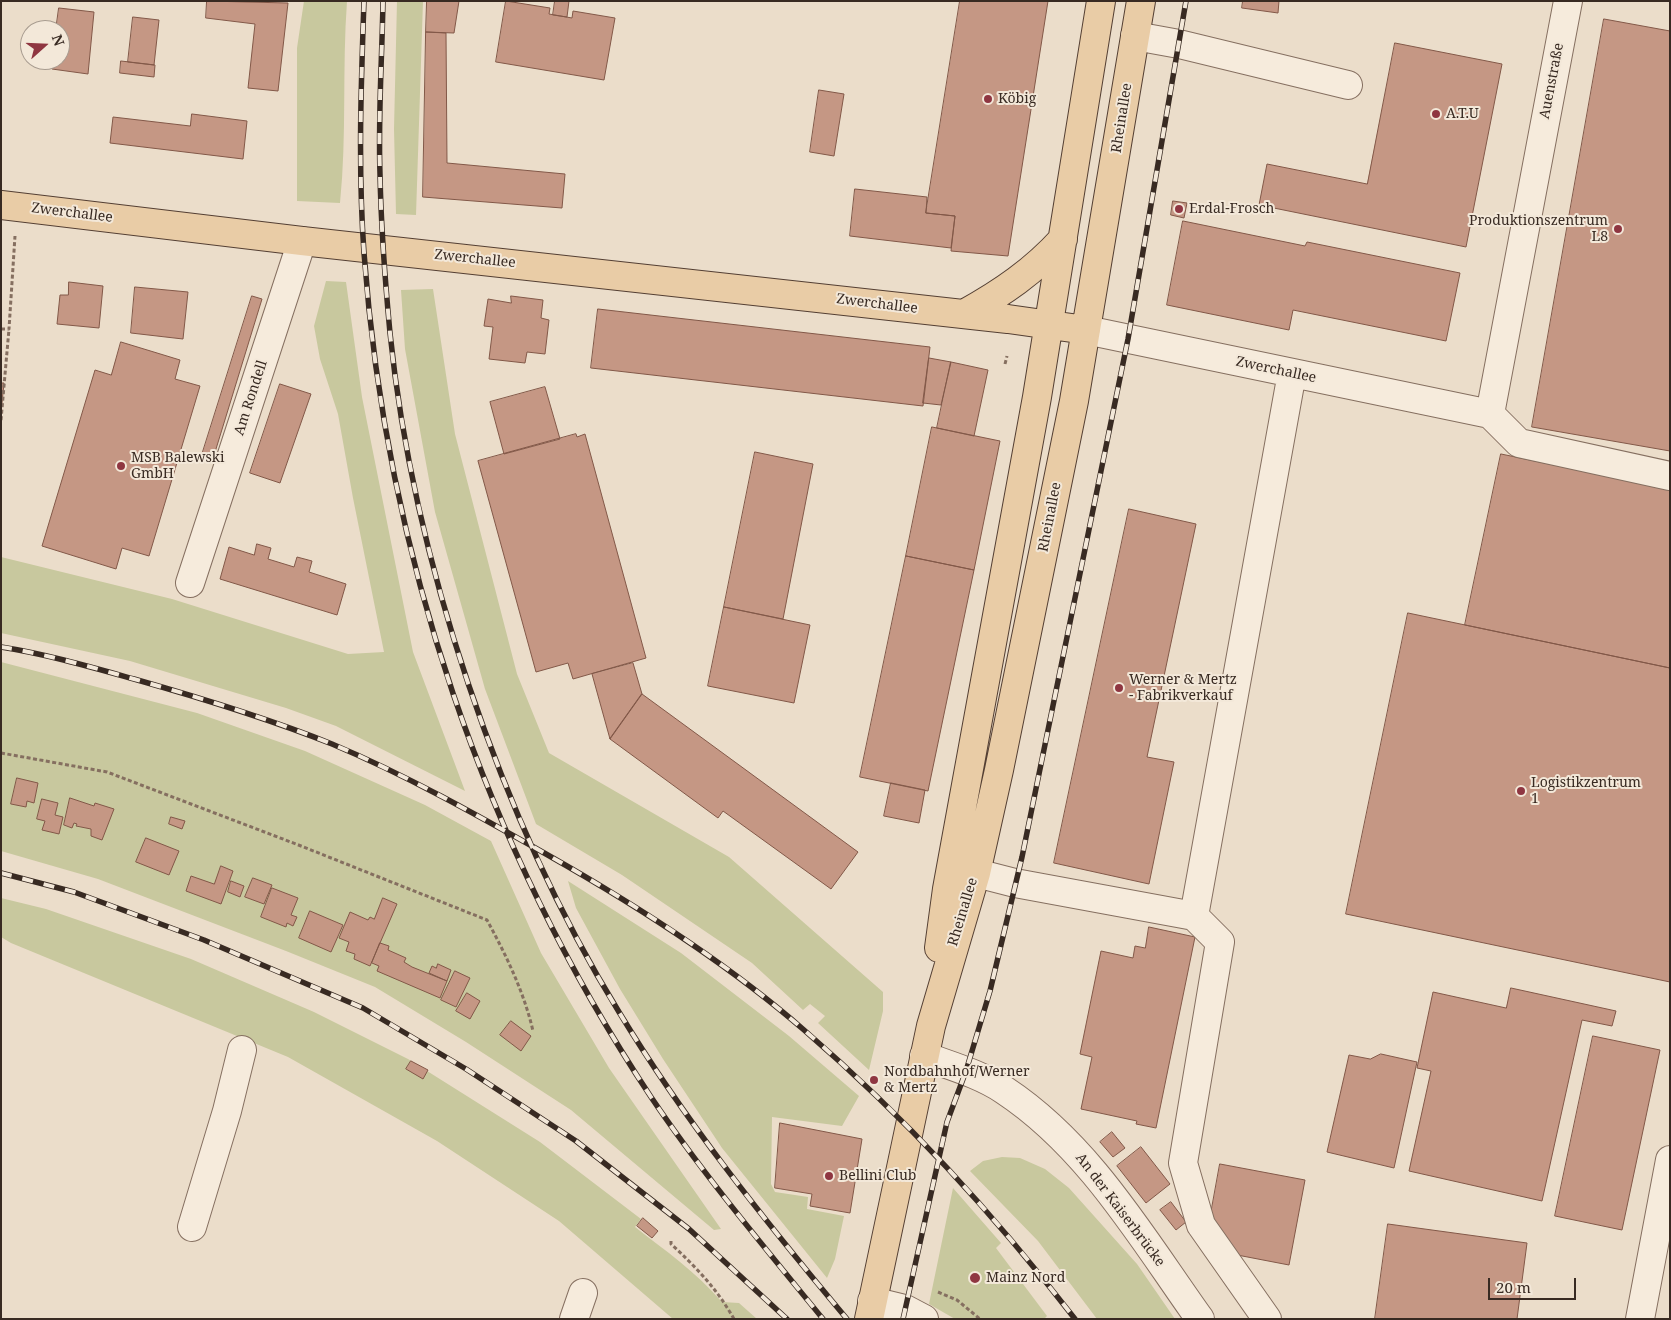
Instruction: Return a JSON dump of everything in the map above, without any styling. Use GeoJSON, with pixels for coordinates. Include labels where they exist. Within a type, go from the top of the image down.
{"type":"FeatureCollection","features":[{"type":"Feature","properties":{"kind":"main road","name":"Rheinallee"},"geometry":{"type":"LineString","coordinates":[[931,1026],[947,889],[1050,324],[1101,1]]}},
{"type":"Feature","properties":{"kind":"main road","name":"Rheinallee"},"geometry":{"type":"LineString","coordinates":[[870,1310],[931,1026],[976,873],[1001,760],[1086,330],[1140,1]]}},
{"type":"Feature","properties":{"kind":"main road","name":"Zwerchallee"},"geometry":{"type":"LineString","coordinates":[[9,206],[302,241],[964,314],[1086,330]]}},
{"type":"Feature","properties":{"kind":"main road"},"geometry":{"type":"LineString","coordinates":[[964,314],[997,296],[1034,269],[1063,239]]}},
{"type":"Feature","properties":{"kind":"street","name":"Auenstraße"},"geometry":{"type":"LineString","coordinates":[[1490,414],[1568,1]]}},
{"type":"Feature","properties":{"kind":"street"},"geometry":{"type":"LineString","coordinates":[[1135,36],[1179,44],[1348,85]]}},
{"type":"Feature","properties":{"kind":"street","name":"Am Rondell"},"geometry":{"type":"LineString","coordinates":[[190,583],[302,241]]}},
{"type":"Feature","properties":{"kind":"street","name":"Zwerchallee"},"geometry":{"type":"LineString","coordinates":[[1086,330],[1490,414]]}},
{"type":"Feature","properties":{"kind":"street"},"geometry":{"type":"LineString","coordinates":[[1194,916],[1292,373]]}},
{"type":"Feature","properties":{"kind":"street"},"geometry":{"type":"LineString","coordinates":[[1490,414],[1518,443],[1670,476]]}},
{"type":"Feature","properties":{"kind":"street"},"geometry":{"type":"LineString","coordinates":[[976,873],[1015,883],[1194,916],[1220,942],[1183,1163],[1201,1225],[1267,1319]]}},
{"type":"Feature","properties":{"kind":"street"},"geometry":{"type":"LineString","coordinates":[[192,1227],[228,1111],[242,1050]]}},
{"type":"Feature","properties":{"kind":"street","name":"An der Kaiserbrücke"},"geometry":{"type":"LineString","coordinates":[[924,1056],[966,1071],[1004,1090],[1077,1152],[1099,1176],[1200,1319]]}},
{"type":"Feature","properties":{"kind":"street"},"geometry":{"type":"LineString","coordinates":[[1640,1319],[1670,1160]]}},
{"type":"Feature","properties":{"kind":"street"},"geometry":{"type":"LineString","coordinates":[[574,1319],[584,1293]]}},
{"type":"Feature","properties":{"kind":"street"},"geometry":{"type":"LineString","coordinates":[[870,1310],[905,1309],[924,1319]]}},
{"type":"Feature","properties":{"kind":"path"},"geometry":{"type":"LineString","coordinates":[[1,420],[9,330],[9,206]]}},
{"type":"Feature","properties":{"kind":"path"},"geometry":{"type":"LineString","coordinates":[[1,329],[9,330]]}},
{"type":"Feature","properties":{"kind":"path"},"geometry":{"type":"LineString","coordinates":[[1005,364],[1008,356]]}},
{"type":"Feature","properties":{"kind":"path"},"geometry":{"type":"LineString","coordinates":[[1,753],[107,772],[296,844],[487,920],[501,946],[528,1008],[533,1031]]}},
{"type":"Feature","properties":{"kind":"path"},"geometry":{"type":"LineString","coordinates":[[672,1241],[671,1244],[698,1268],[722,1298],[734,1319]]}},
{"type":"Feature","properties":{"kind":"path"},"geometry":{"type":"LineString","coordinates":[[933,1289],[957,1300],[980,1319]]}},
{"type":"Feature","properties":{"kind":"green space"},"geometry":{"type":"Polygon","coordinates":[[[304,1],[347,1],[340,203],[297,201],[297,48],[304,1]]]}},
{"type":"Feature","properties":{"kind":"green space"},"geometry":{"type":"Polygon","coordinates":[[[397,1],[423,1],[416,215],[396,214],[394,129],[397,1]]]}},
{"type":"Feature","properties":{"kind":"green space"},"geometry":{"type":"Polygon","coordinates":[[[326,281],[346,282],[362,397],[413,652],[465,791],[336,726],[286,708],[130,661],[1,633],[1,557],[172,599],[348,654],[384,652],[338,414],[320,359],[314,326],[326,281]]]}},
{"type":"Feature","properties":{"kind":"green space"},"geometry":{"type":"Polygon","coordinates":[[[433,289],[455,434],[517,674],[549,753],[729,857],[883,992],[883,1011],[869,1070],[818,1023],[825,1016],[810,1004],[803,1010],[752,963],[622,875],[536,824],[485,689],[435,512],[405,349],[401,290],[433,289]]]}},
{"type":"Feature","properties":{"kind":"green space"},"geometry":{"type":"Polygon","coordinates":[[[1,662],[197,713],[305,751],[425,805],[491,841],[541,953],[609,1068],[721,1229],[714,1230],[571,1110],[466,1042],[375,987],[98,879],[1,851],[1,662]]]}},
{"type":"Feature","properties":{"kind":"green space"},"geometry":{"type":"Polygon","coordinates":[[[568,881],[681,953],[789,1036],[859,1096],[842,1126],[772,1117],[771,1184],[775,1192],[808,1197],[807,1209],[844,1216],[835,1259],[827,1278],[722,1148],[663,1059],[620,989],[576,908],[568,881]]]}},
{"type":"Feature","properties":{"kind":"green space"},"geometry":{"type":"Polygon","coordinates":[[[1,898],[46,909],[191,959],[314,1012],[408,1059],[540,1142],[641,1219],[635,1227],[691,1271],[722,1302],[739,1303],[757,1319],[673,1319],[559,1221],[437,1141],[288,1057],[11,943],[1,937],[1,898]]]}},
{"type":"Feature","properties":{"kind":"green space"},"geometry":{"type":"Polygon","coordinates":[[[1002,1157],[1020,1158],[1045,1169],[1069,1188],[1137,1264],[1175,1319],[1097,1319],[1038,1241],[970,1171],[983,1161],[1002,1157]]]}},
{"type":"Feature","properties":{"kind":"green space"},"geometry":{"type":"Polygon","coordinates":[[[953,1188],[1001,1243],[996,1248],[1047,1316],[1044,1319],[955,1319],[929,1304],[953,1188]]]}},
{"type":"Feature","properties":{"kind":"building"},"geometry":{"type":"Polygon","coordinates":[[[207,1],[288,3],[278,91],[248,88],[255,24],[206,18],[207,1]]]}},
{"type":"Feature","properties":{"kind":"building"},"geometry":{"type":"Polygon","coordinates":[[[427,1],[459,1],[454,33],[426,32],[427,1]]]}},
{"type":"Feature","properties":{"kind":"building"},"geometry":{"type":"Polygon","coordinates":[[[506,1],[550,8],[549,14],[572,18],[573,11],[615,18],[604,80],[496,62],[506,1]]]}},
{"type":"Feature","properties":{"kind":"building"},"geometry":{"type":"Polygon","coordinates":[[[555,1],[569,1],[567,17],[553,15],[555,1]]]}},
{"type":"Feature","properties":{"kind":"building","name":"Köbig"},"geometry":{"type":"Polygon","coordinates":[[[960,1],[1048,1],[1008,256],[951,251],[955,216],[926,213],[960,1]]]}},
{"type":"Feature","properties":{"kind":"building"},"geometry":{"type":"Polygon","coordinates":[[[1243,1],[1279,1],[1278,13],[1242,8],[1243,1]]]}},
{"type":"Feature","properties":{"kind":"building"},"geometry":{"type":"Polygon","coordinates":[[[59,8],[94,12],[88,74],[59,70],[70,70],[70,20],[57,20],[59,8]]]}},
{"type":"Feature","properties":{"kind":"building"},"geometry":{"type":"Polygon","coordinates":[[[133,17],[159,20],[154,65],[128,62],[133,17]]]}},
{"type":"Feature","properties":{"kind":"building","name":"Produktionszentrum L8"},"geometry":{"type":"Polygon","coordinates":[[[1604,19],[1670,31],[1670,451],[1532,427],[1604,19]]]}},
{"type":"Feature","properties":{"kind":"building"},"geometry":{"type":"Polygon","coordinates":[[[426,32],[446,33],[447,163],[565,174],[562,208],[423,197],[426,32]]]}},
{"type":"Feature","properties":{"kind":"building","name":"A.T.U"},"geometry":{"type":"Polygon","coordinates":[[[1395,43],[1502,64],[1466,247],[1259,205],[1267,164],[1367,184],[1395,43]]]}},
{"type":"Feature","properties":{"kind":"building"},"geometry":{"type":"Polygon","coordinates":[[[121,61],[155,65],[154,77],[120,73],[121,61]]]}},
{"type":"Feature","properties":{"kind":"building"},"geometry":{"type":"Polygon","coordinates":[[[819,90],[844,94],[834,156],[810,152],[819,90]]]}},
{"type":"Feature","properties":{"kind":"building"},"geometry":{"type":"Polygon","coordinates":[[[192,114],[247,121],[243,159],[110,143],[113,117],[190,126],[192,114]]]}},
{"type":"Feature","properties":{"kind":"building"},"geometry":{"type":"Polygon","coordinates":[[[855,189],[927,197],[926,213],[955,216],[951,248],[850,236],[855,189]]]}},
{"type":"Feature","properties":{"kind":"building"},"geometry":{"type":"Polygon","coordinates":[[[1173,201],[1187,203],[1184,218],[1171,215],[1173,201]]]}},
{"type":"Feature","properties":{"kind":"building"},"geometry":{"type":"Polygon","coordinates":[[[1183,221],[1305,246],[1307,242],[1460,273],[1446,341],[1293,310],[1289,330],[1167,305],[1183,221]]]}},
{"type":"Feature","properties":{"kind":"building"},"geometry":{"type":"Polygon","coordinates":[[[69,282],[103,286],[99,328],[57,324],[60,295],[68,295],[69,282]]]}},
{"type":"Feature","properties":{"kind":"building"},"geometry":{"type":"Polygon","coordinates":[[[135,287],[188,292],[183,339],[131,333],[135,287]]]}},
{"type":"Feature","properties":{"kind":"building"},"geometry":{"type":"Polygon","coordinates":[[[252,296],[262,299],[212,462],[201,458],[252,296]]]}},
{"type":"Feature","properties":{"kind":"building"},"geometry":{"type":"Polygon","coordinates":[[[511,296],[543,300],[541,318],[549,320],[545,354],[527,352],[525,363],[489,359],[493,327],[484,326],[488,299],[511,303],[511,296]]]}},
{"type":"Feature","properties":{"kind":"building"},"geometry":{"type":"Polygon","coordinates":[[[598,309],[930,347],[923,406],[591,368],[598,309]]]}},
{"type":"Feature","properties":{"kind":"building","name":"MSB Balewski GmbH"},"geometry":{"type":"Polygon","coordinates":[[[121,342],[180,360],[175,379],[200,386],[149,556],[122,548],[116,569],[42,546],[95,370],[111,375],[121,342]]]}},
{"type":"Feature","properties":{"kind":"building"},"geometry":{"type":"Polygon","coordinates":[[[929,358],[951,362],[941,405],[923,403],[929,358]]]}},
{"type":"Feature","properties":{"kind":"building"},"geometry":{"type":"Polygon","coordinates":[[[951,362],[988,370],[974,436],[937,428],[951,362]]]}},
{"type":"Feature","properties":{"kind":"building"},"geometry":{"type":"Polygon","coordinates":[[[1,383],[4,383],[1,413],[1,383]]]}},
{"type":"Feature","properties":{"kind":"building"},"geometry":{"type":"Polygon","coordinates":[[[280,384],[311,394],[280,483],[250,473],[280,384]]]}},
{"type":"Feature","properties":{"kind":"building"},"geometry":{"type":"Polygon","coordinates":[[[545,387],[560,439],[504,454],[490,402],[545,387]]]}},
{"type":"Feature","properties":{"kind":"building"},"geometry":{"type":"Polygon","coordinates":[[[932,427],[1000,441],[974,570],[906,556],[932,427]]]}},
{"type":"Feature","properties":{"kind":"building"},"geometry":{"type":"Polygon","coordinates":[[[576,434],[577,437],[585,434],[646,658],[573,679],[568,663],[536,672],[478,461],[576,434]]]}},
{"type":"Feature","properties":{"kind":"building"},"geometry":{"type":"Polygon","coordinates":[[[755,452],[813,464],[783,619],[724,607],[755,452]]]}},
{"type":"Feature","properties":{"kind":"building"},"geometry":{"type":"Polygon","coordinates":[[[1501,454],[1670,489],[1670,668],[1465,625],[1501,454]]]}},
{"type":"Feature","properties":{"kind":"building"},"geometry":{"type":"Polygon","coordinates":[[[1129,509],[1196,524],[1147,757],[1174,762],[1149,884],[1054,863],[1129,509]]]}},
{"type":"Feature","properties":{"kind":"building"},"geometry":{"type":"Polygon","coordinates":[[[257,544],[271,548],[268,559],[294,567],[297,557],[312,561],[309,572],[346,584],[337,615],[220,579],[229,547],[254,555],[257,544]]]}},
{"type":"Feature","properties":{"kind":"building"},"geometry":{"type":"Polygon","coordinates":[[[906,556],[974,570],[928,791],[860,777],[906,556]]]}},
{"type":"Feature","properties":{"kind":"building"},"geometry":{"type":"Polygon","coordinates":[[[724,607],[810,625],[794,703],[708,686],[724,607]]]}},
{"type":"Feature","properties":{"kind":"building","name":"Logistikzentrum 1"},"geometry":{"type":"Polygon","coordinates":[[[1408,613],[1670,668],[1670,982],[1346,914],[1408,613]]]}},
{"type":"Feature","properties":{"kind":"building"},"geometry":{"type":"Polygon","coordinates":[[[633,663],[642,694],[610,739],[592,674],[633,663]]]}},
{"type":"Feature","properties":{"kind":"building"},"geometry":{"type":"Polygon","coordinates":[[[642,694],[858,852],[831,889],[723,811],[718,818],[610,739],[642,694]]]}},
{"type":"Feature","properties":{"kind":"building"},"geometry":{"type":"Polygon","coordinates":[[[17,778],[38,783],[34,803],[27,801],[26,807],[11,804],[17,778]]]}},
{"type":"Feature","properties":{"kind":"building"},"geometry":{"type":"Polygon","coordinates":[[[891,783],[925,790],[919,823],[884,816],[891,783]]]}},
{"type":"Feature","properties":{"kind":"building"},"geometry":{"type":"Polygon","coordinates":[[[70,798],[94,806],[95,803],[114,809],[102,840],[91,836],[91,829],[76,826],[77,824],[74,823],[72,828],[64,825],[70,798]]]}},
{"type":"Feature","properties":{"kind":"building"},"geometry":{"type":"Polygon","coordinates":[[[42,799],[58,803],[55,815],[63,817],[59,834],[42,830],[45,821],[37,819],[42,799]]]}},
{"type":"Feature","properties":{"kind":"building"},"geometry":{"type":"Polygon","coordinates":[[[171,817],[185,821],[182,829],[169,824],[171,817]]]}},
{"type":"Feature","properties":{"kind":"building"},"geometry":{"type":"Polygon","coordinates":[[[146,838],[179,851],[169,875],[136,862],[146,838]]]}},
{"type":"Feature","properties":{"kind":"building"},"geometry":{"type":"Polygon","coordinates":[[[221,866],[233,871],[221,904],[186,891],[191,876],[214,884],[221,866]]]}},
{"type":"Feature","properties":{"kind":"building"},"geometry":{"type":"Polygon","coordinates":[[[253,878],[272,885],[264,904],[245,897],[253,878]]]}},
{"type":"Feature","properties":{"kind":"building"},"geometry":{"type":"Polygon","coordinates":[[[231,881],[244,886],[240,897],[228,892],[231,881]]]}},
{"type":"Feature","properties":{"kind":"building"},"geometry":{"type":"Polygon","coordinates":[[[272,888],[298,898],[291,915],[297,917],[293,926],[287,923],[286,927],[261,917],[272,888]]]}},
{"type":"Feature","properties":{"kind":"building"},"geometry":{"type":"Polygon","coordinates":[[[383,898],[397,904],[370,966],[354,959],[355,954],[346,951],[349,942],[339,938],[350,912],[368,920],[370,917],[374,919],[383,898]]]}},
{"type":"Feature","properties":{"kind":"building"},"geometry":{"type":"Polygon","coordinates":[[[310,911],[343,925],[331,952],[299,938],[310,911]]]}},
{"type":"Feature","properties":{"kind":"building"},"geometry":{"type":"Polygon","coordinates":[[[1149,927],[1195,937],[1156,1128],[1136,1124],[1137,1121],[1081,1109],[1092,1057],[1080,1054],[1101,951],[1133,958],[1135,946],[1145,948],[1149,927]]]}},
{"type":"Feature","properties":{"kind":"building"},"geometry":{"type":"Polygon","coordinates":[[[380,943],[389,946],[388,950],[406,958],[404,962],[412,967],[447,981],[440,998],[377,971],[379,966],[372,963],[380,943]]]}},
{"type":"Feature","properties":{"kind":"building"},"geometry":{"type":"Polygon","coordinates":[[[438,964],[451,970],[447,981],[429,973],[432,966],[436,968],[438,964]]]}},
{"type":"Feature","properties":{"kind":"building"},"geometry":{"type":"Polygon","coordinates":[[[455,971],[470,978],[456,1007],[441,1000],[455,971]]]}},
{"type":"Feature","properties":{"kind":"building"},"geometry":{"type":"Polygon","coordinates":[[[1511,988],[1616,1011],[1612,1026],[1582,1020],[1542,1201],[1409,1171],[1431,1071],[1417,1068],[1433,992],[1506,1008],[1511,988]]]}},
{"type":"Feature","properties":{"kind":"building"},"geometry":{"type":"Polygon","coordinates":[[[467,993],[480,1001],[470,1019],[456,1011],[467,993]]]}},
{"type":"Feature","properties":{"kind":"building"},"geometry":{"type":"Polygon","coordinates":[[[511,1021],[531,1036],[521,1051],[500,1035],[511,1021]]]}},
{"type":"Feature","properties":{"kind":"building"},"geometry":{"type":"Polygon","coordinates":[[[1593,1036],[1660,1050],[1622,1230],[1555,1216],[1593,1036]]]}},
{"type":"Feature","properties":{"kind":"building"},"geometry":{"type":"Polygon","coordinates":[[[1381,1054],[1417,1062],[1394,1168],[1327,1152],[1349,1055],[1370,1059],[1381,1054]]]}},
{"type":"Feature","properties":{"kind":"building"},"geometry":{"type":"Polygon","coordinates":[[[411,1061],[428,1070],[423,1079],[406,1069],[411,1061]]]}},
{"type":"Feature","properties":{"kind":"building"},"geometry":{"type":"Polygon","coordinates":[[[780,1123],[862,1139],[850,1213],[810,1206],[812,1194],[775,1188],[780,1123]]]}},
{"type":"Feature","properties":{"kind":"building"},"geometry":{"type":"Polygon","coordinates":[[[1112,1132],[1125,1148],[1113,1157],[1100,1142],[1112,1132]]]}},
{"type":"Feature","properties":{"kind":"building"},"geometry":{"type":"Polygon","coordinates":[[[1141,1147],[1170,1184],[1146,1203],[1117,1166],[1141,1147]]]}},
{"type":"Feature","properties":{"kind":"building"},"geometry":{"type":"Polygon","coordinates":[[[1220,1164],[1305,1180],[1289,1265],[1232,1254],[1209,1224],[1220,1164]]]}},
{"type":"Feature","properties":{"kind":"building"},"geometry":{"type":"Polygon","coordinates":[[[1171,1202],[1186,1222],[1176,1230],[1160,1210],[1171,1202]]]}},
{"type":"Feature","properties":{"kind":"building"},"geometry":{"type":"Polygon","coordinates":[[[643,1218],[658,1231],[652,1238],[637,1226],[643,1218]]]}},
{"type":"Feature","properties":{"kind":"building"},"geometry":{"type":"Polygon","coordinates":[[[1388,1224],[1527,1243],[1517,1319],[1375,1319],[1388,1224]]]}},
{"type":"Feature","properties":{"kind":"railway"},"geometry":{"type":"LineString","coordinates":[[364,1],[361,190],[364,253],[376,366],[395,477],[420,586],[453,694],[493,799],[539,901],[592,1001],[651,1097],[691,1154],[823,1319]]}},
{"type":"Feature","properties":{"kind":"railway"},"geometry":{"type":"LineString","coordinates":[[383,1],[380,153],[382,234],[390,333],[402,419],[419,507],[441,596],[468,684],[500,772],[536,856],[576,937],[619,1012],[671,1092],[727,1170],[847,1319]]}},
{"type":"Feature","properties":{"kind":"railway"},"geometry":{"type":"LineString","coordinates":[[903,1319],[947,1122],[966,1071],[990,991],[1022,857],[1128,339],[1186,1]]}},
{"type":"Feature","properties":{"kind":"railway"},"geometry":{"type":"LineString","coordinates":[[1,647],[68,661],[159,686],[258,717],[332,744],[414,782],[467,810],[580,873],[647,914],[712,958],[774,1005],[878,1098],[913,1132],[980,1204],[1075,1319]]}},
{"type":"Feature","properties":{"kind":"railway"},"geometry":{"type":"LineString","coordinates":[[1,873],[74,892],[204,940],[363,1008],[466,1069],[576,1141],[689,1229],[787,1319]]}},
{"type":"Feature","properties":{"kind":"place","name":"Köbig"},"geometry":{"type":"Point","coordinates":[988,99]}},
{"type":"Feature","properties":{"kind":"place","name":"A.T.U"},"geometry":{"type":"Point","coordinates":[1436,114]}},
{"type":"Feature","properties":{"kind":"place","name":"Erdal-Frosch"},"geometry":{"type":"Point","coordinates":[1179,209]}},
{"type":"Feature","properties":{"kind":"place","name":"Produktionszentrum L8"},"geometry":{"type":"Point","coordinates":[1618,229]}},
{"type":"Feature","properties":{"kind":"place","name":"MSB Balewski GmbH"},"geometry":{"type":"Point","coordinates":[121,466]}},
{"type":"Feature","properties":{"kind":"place","name":"Werner & Mertz - Fabrikverkauf"},"geometry":{"type":"Point","coordinates":[1119,688]}},
{"type":"Feature","properties":{"kind":"place","name":"Logistikzentrum 1"},"geometry":{"type":"Point","coordinates":[1521,791]}},
{"type":"Feature","properties":{"kind":"place","name":"Nordbahnhof/Werner & Mertz"},"geometry":{"type":"Point","coordinates":[874,1080]}},
{"type":"Feature","properties":{"kind":"place","name":"Bellini Club"},"geometry":{"type":"Point","coordinates":[829,1176]}},
{"type":"Feature","properties":{"kind":"place","name":"Mainz Nord"},"geometry":{"type":"Point","coordinates":[975,1278]}}]}
